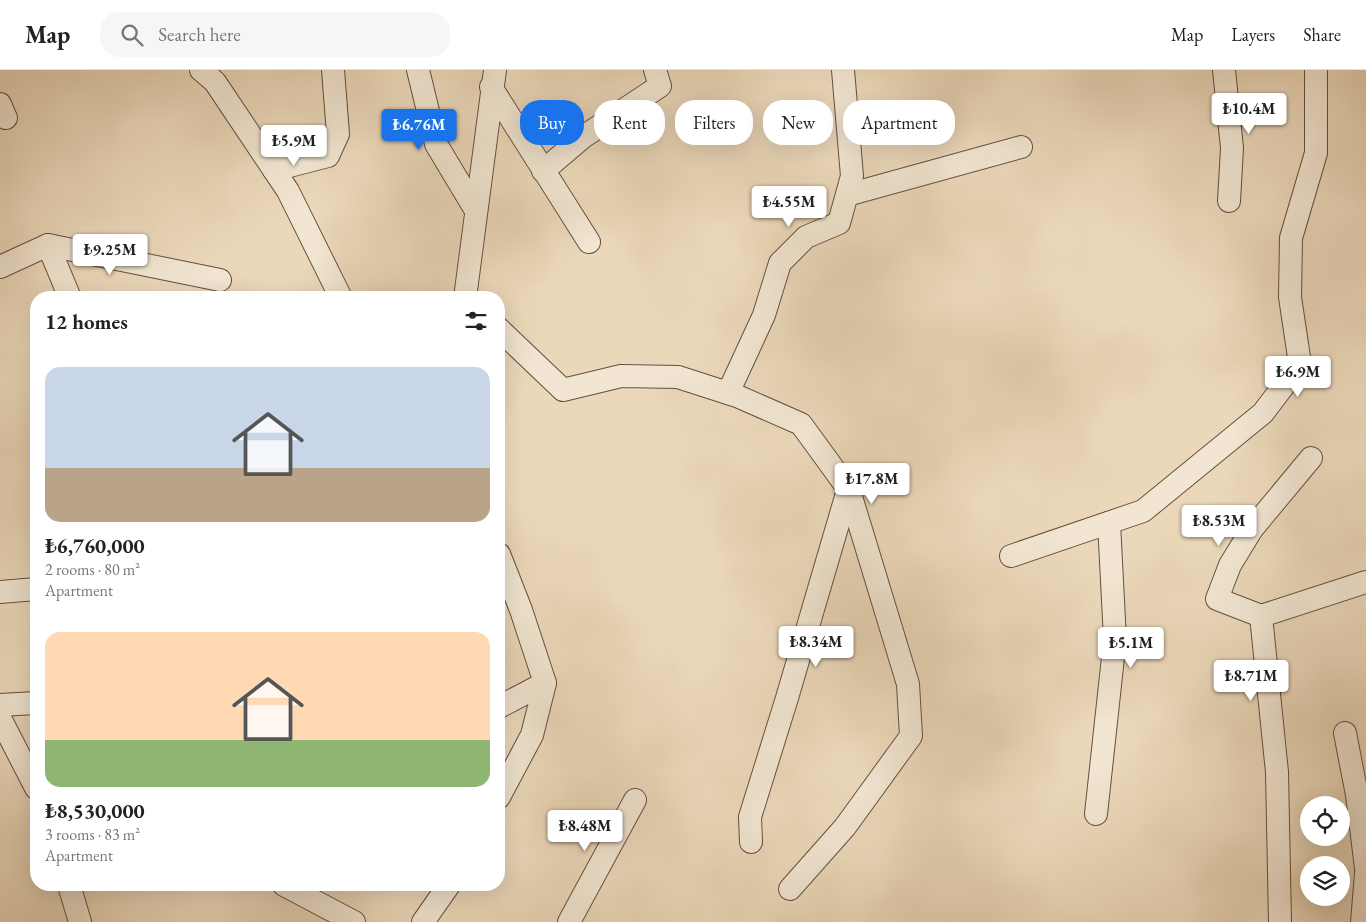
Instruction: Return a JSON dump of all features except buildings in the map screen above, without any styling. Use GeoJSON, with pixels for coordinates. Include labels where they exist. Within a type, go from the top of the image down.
{"type":"FeatureCollection","features":[{"type":"Feature","properties":{"kind":"street"},"geometry":{"type":"LineString","coordinates":[[274,170],[328,156],[338,134],[333,70]]}},
{"type":"Feature","properties":{"kind":"street"},"geometry":{"type":"LineString","coordinates":[[418,70],[436,144],[476,209]]}},
{"type":"Feature","properties":{"kind":"street"},"geometry":{"type":"LineString","coordinates":[[543,171],[583,137],[660,86],[655,70]]}},
{"type":"Feature","properties":{"kind":"street"},"geometry":{"type":"LineString","coordinates":[[728,393],[764,315],[780,263],[806,237],[838,223],[852,176],[843,70]]}},
{"type":"Feature","properties":{"kind":"street"},"geometry":{"type":"LineString","coordinates":[[1224,70],[1232,148],[1229,201]]}},
{"type":"Feature","properties":{"kind":"street"},"geometry":{"type":"LineString","coordinates":[[1011,556],[1143,511],[1256,419],[1300,364],[1290,297],[1291,238],[1316,154],[1316,70]]}},
{"type":"Feature","properties":{"kind":"street"},"geometry":{"type":"LineString","coordinates":[[212,74],[288,191],[338,291]]}},
{"type":"Feature","properties":{"kind":"street"},"geometry":{"type":"LineString","coordinates":[[466,291],[493,78]]}},
{"type":"Feature","properties":{"kind":"street"},"geometry":{"type":"LineString","coordinates":[[493,78],[543,171],[589,242]]}},
{"type":"Feature","properties":{"kind":"street"},"geometry":{"type":"LineString","coordinates":[[846,195],[1022,147]]}},
{"type":"Feature","properties":{"kind":"street"},"geometry":{"type":"LineString","coordinates":[[0,267],[48,245],[220,280]]}},
{"type":"Feature","properties":{"kind":"street"},"geometry":{"type":"LineString","coordinates":[[48,245],[67,291]]}},
{"type":"Feature","properties":{"kind":"street"},"geometry":{"type":"LineString","coordinates":[[505,336],[562,390],[621,376],[678,377],[728,393],[802,424],[848,490],[908,684],[911,736],[845,827],[790,889]]}},
{"type":"Feature","properties":{"kind":"street"},"geometry":{"type":"LineString","coordinates":[[1310,458],[1252,529],[1230,565],[1217,599],[1261,616],[1366,582]]}},
{"type":"Feature","properties":{"kind":"street"},"geometry":{"type":"LineString","coordinates":[[751,842],[750,817],[788,698],[848,490]]}},
{"type":"Feature","properties":{"kind":"street"},"geometry":{"type":"LineString","coordinates":[[1096,814],[1115,639],[1109,522]]}},
{"type":"Feature","properties":{"kind":"street"},"geometry":{"type":"LineString","coordinates":[[505,569],[521,610],[545,683],[532,735],[505,786]]}},
{"type":"Feature","properties":{"kind":"street"},"geometry":{"type":"LineString","coordinates":[[0,592],[30,590]]}},
{"type":"Feature","properties":{"kind":"street"},"geometry":{"type":"LineString","coordinates":[[1261,616],[1276,772],[1280,922]]}},
{"type":"Feature","properties":{"kind":"street"},"geometry":{"type":"LineString","coordinates":[[505,704],[545,683]]}},
{"type":"Feature","properties":{"kind":"street"},"geometry":{"type":"LineString","coordinates":[[0,706],[30,704]]}},
{"type":"Feature","properties":{"kind":"street"},"geometry":{"type":"LineString","coordinates":[[0,718],[30,776]]}},
{"type":"Feature","properties":{"kind":"street"},"geometry":{"type":"LineString","coordinates":[[1345,733],[1360,777],[1366,868]]}},
{"type":"Feature","properties":{"kind":"street"},"geometry":{"type":"LineString","coordinates":[[568,922],[635,800]]}},
{"type":"Feature","properties":{"kind":"street"},"geometry":{"type":"LineString","coordinates":[[1362,922],[1366,874]]}},
{"type":"Feature","properties":{"kind":"street"},"geometry":{"type":"LineString","coordinates":[[71,891],[80,922]]}},
{"type":"Feature","properties":{"kind":"street"},"geometry":{"type":"LineString","coordinates":[[295,891],[354,922]]}},
{"type":"Feature","properties":{"kind":"street"},"geometry":{"type":"LineString","coordinates":[[423,922],[445,891]]}}]}
